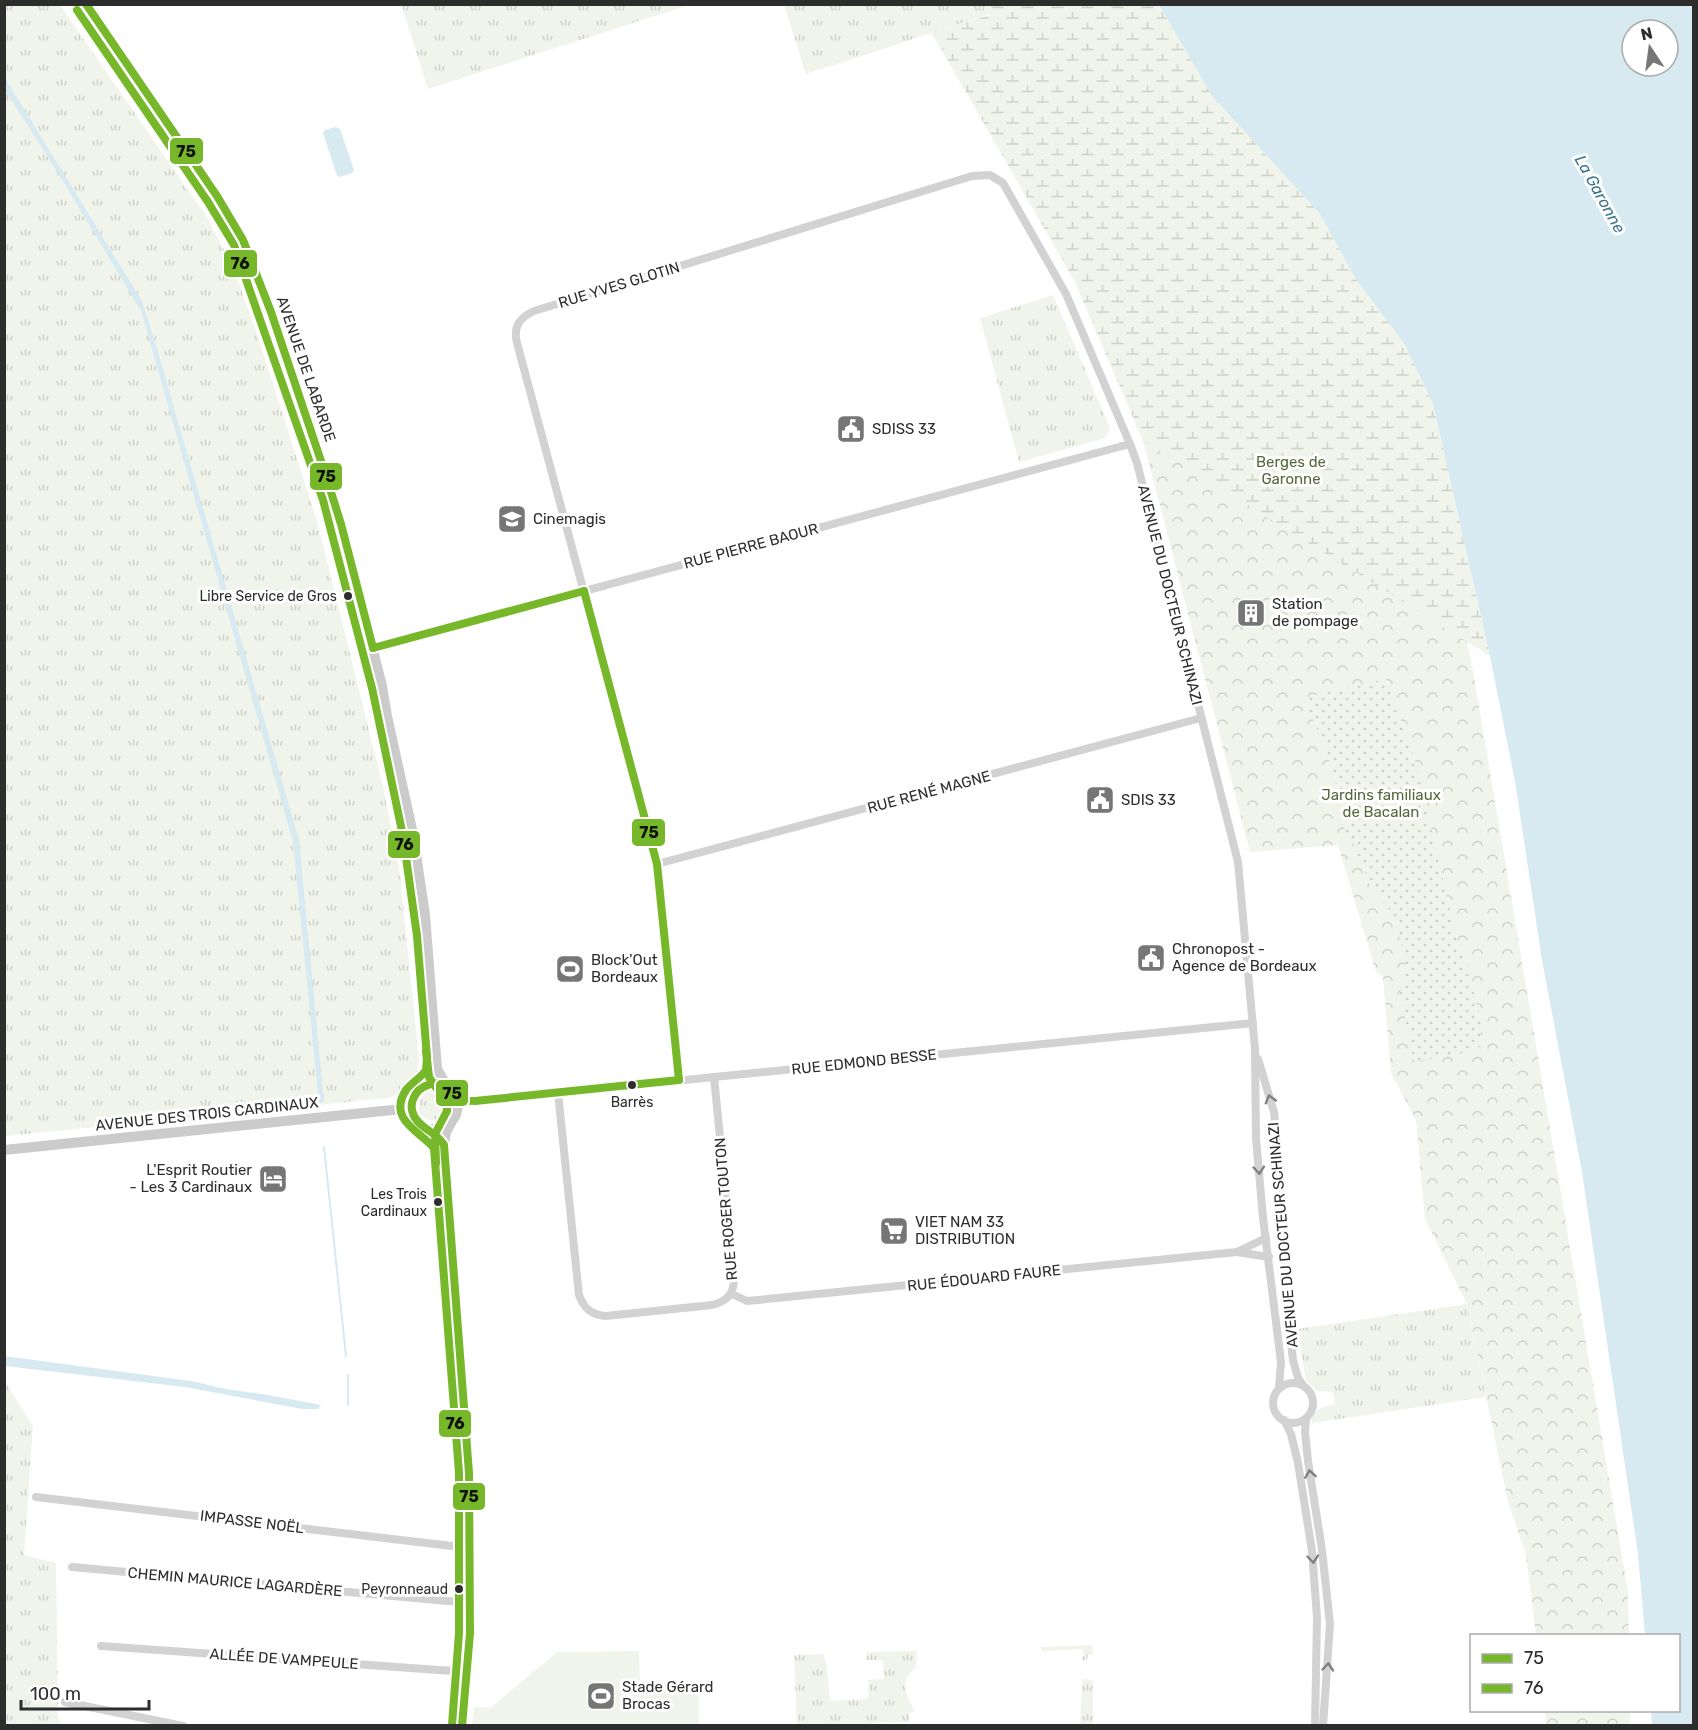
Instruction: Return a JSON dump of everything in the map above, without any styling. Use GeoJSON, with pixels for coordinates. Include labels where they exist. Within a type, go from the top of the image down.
{"type":"FeatureCollection","features":[{"type":"Feature","properties":{"kind":"main road","name":"AVENUE DE LABARDE"},"geometry":{"type":"LineString","coordinates":[[86,4],[217,196],[238,232],[252,262],[331,489],[373,648],[417,859],[429,960],[437,1070],[452,1092]]}},
{"type":"Feature","properties":{"kind":"main road"},"geometry":{"type":"LineString","coordinates":[[437,1070],[433,1078],[415,1094],[412,1108],[419,1123],[438,1135],[444,1145]]}},
{"type":"Feature","properties":{"kind":"main road"},"geometry":{"type":"LineString","coordinates":[[426,1085],[438,1083],[452,1092],[454,1119],[446,1132],[444,1145],[469,1473],[470,1603],[462,1725]]}},
{"type":"Feature","properties":{"kind":"main road","name":"AVENUE DES TROIS CARDINAUX"},"geometry":{"type":"LineString","coordinates":[[4,1150],[412,1108]]}},
{"type":"Feature","properties":{"kind":"main road"},"geometry":{"type":"LineString","coordinates":[[429,1129],[441,1129],[454,1119]]}},
{"type":"Feature","properties":{"kind":"street","name":"AVENUE DU DOCTEUR SCHINAZI"},"geometry":{"type":"LineString","coordinates":[[990,174],[1003,183],[1066,294],[1137,462],[1238,862],[1255,1049],[1256,1138],[1281,1362],[1279,1388]]}},
{"type":"Feature","properties":{"kind":"street","name":"RUE YVES GLOTIN"},"geometry":{"type":"LineString","coordinates":[[584,591],[517,343],[516,328],[522,317],[534,311],[972,176],[990,174]]}},
{"type":"Feature","properties":{"kind":"street","name":"RUE PIERRE BAOUR"},"geometry":{"type":"LineString","coordinates":[[373,648],[1130,444]]}},
{"type":"Feature","properties":{"kind":"street"},"geometry":{"type":"LineString","coordinates":[[584,591],[657,864],[679,1080]]}},
{"type":"Feature","properties":{"kind":"street","name":"RUE RENÉ MAGNE"},"geometry":{"type":"LineString","coordinates":[[657,864],[1202,718]]}},
{"type":"Feature","properties":{"kind":"street","name":"RUE EDMOND BESSE"},"geometry":{"type":"LineString","coordinates":[[452,1092],[475,1101],[1253,1023]]}},
{"type":"Feature","properties":{"kind":"street","name":"AVENUE DU DOCTEUR SCHINAZI"},"geometry":{"type":"LineString","coordinates":[[1255,1049],[1274,1112],[1284,1216],[1283,1269],[1293,1360],[1298,1378],[1303,1385]]}},
{"type":"Feature","properties":{"kind":"street","name":"RUE ROGER TOUTON"},"geometry":{"type":"LineString","coordinates":[[558,1093],[579,1295],[586,1309],[598,1316],[618,1315],[712,1305],[732,1294],[734,1279],[714,1077]]}},
{"type":"Feature","properties":{"kind":"street"},"geometry":{"type":"LineString","coordinates":[[454,1119],[475,1101]]}},
{"type":"Feature","properties":{"kind":"street","name":"RUE ÉDOUARD FAURE"},"geometry":{"type":"LineString","coordinates":[[1237,1252],[1266,1238]]}},
{"type":"Feature","properties":{"kind":"street","name":"RUE ÉDOUARD FAURE"},"geometry":{"type":"LineString","coordinates":[[732,1294],[747,1301],[1237,1252],[1269,1257]]}},
{"type":"Feature","properties":{"kind":"street"},"geometry":{"type":"LineString","coordinates":[[1290,1383],[1303,1385],[1312,1394],[1314,1400],[1310,1414],[1306,1419],[1296,1423],[1279,1417],[1274,1406],[1279,1388],[1290,1383]]}},
{"type":"Feature","properties":{"kind":"street"},"geometry":{"type":"LineString","coordinates":[[1306,1419],[1308,1461],[1322,1550],[1330,1624],[1323,1725]]}},
{"type":"Feature","properties":{"kind":"street"},"geometry":{"type":"LineString","coordinates":[[1284,1420],[1298,1463],[1312,1551],[1317,1617],[1315,1725]]}},
{"type":"Feature","properties":{"kind":"street","name":"IMPASSE NOËL"},"geometry":{"type":"LineString","coordinates":[[36,1497],[469,1548]]}},
{"type":"Feature","properties":{"kind":"street","name":"CHEMIN MAURICE LAGARDÈRE"},"geometry":{"type":"LineString","coordinates":[[72,1567],[470,1603]]}},
{"type":"Feature","properties":{"kind":"street","name":"ALLÉE DE VAMPEULE"},"geometry":{"type":"LineString","coordinates":[[101,1646],[467,1672]]}},
{"type":"Feature","properties":{"kind":"street"},"geometry":{"type":"LineString","coordinates":[[64,1702],[183,1725]]}},
{"type":"Feature","properties":{"kind":"green space"},"geometry":{"type":"Polygon","coordinates":[[[401,4],[689,4],[689,5],[428,89],[401,4]]]}},
{"type":"Feature","properties":{"kind":"green space"},"geometry":{"type":"Polygon","coordinates":[[[985,4],[990,14],[806,74],[784,5],[985,4]]]}},
{"type":"Feature","properties":{"kind":"green space"},"geometry":{"type":"Polygon","coordinates":[[[5,5],[60,5],[208,219],[233,267],[257,334],[317,521],[384,791],[400,875],[419,1061],[416,1076],[410,1086],[388,1098],[5,1136],[5,5]]]}},
{"type":"Feature","properties":{"kind":"green space","name":"Berges de Garonne"},"geometry":{"type":"Polygon","coordinates":[[[985,5],[1210,116],[1418,413],[1473,671],[1628,1592],[1629,1634],[1536,1634],[1526,1555],[1508,1502],[1467,1304],[1425,1219],[1416,1120],[1391,1073],[1383,976],[1376,972],[1338,845],[1250,852],[1143,440],[1074,280],[932,33],[990,15],[985,5]]]}},
{"type":"Feature","properties":{"kind":"green space"},"geometry":{"type":"Polygon","coordinates":[[[985,5],[1159,5],[1212,96],[1320,214],[1355,278],[1405,345],[1433,404],[1490,656],[1143,440],[1074,280],[932,33],[990,15],[985,5]]]}},
{"type":"Feature","properties":{"kind":"green space"},"geometry":{"type":"Polygon","coordinates":[[[1053,295],[1110,428],[1105,438],[1019,462],[980,318],[1053,295]]]}},
{"type":"Feature","properties":{"kind":"green space","name":"Jardins familiaux de Bacalan"},"geometry":{"type":"Polygon","coordinates":[[[1386,679],[1417,766],[1455,932],[1467,966],[1481,1021],[1481,1046],[1468,1052],[1414,1062],[1400,993],[1406,968],[1402,946],[1392,913],[1371,887],[1354,845],[1338,818],[1337,787],[1324,745],[1306,703],[1307,697],[1386,679]]]}},
{"type":"Feature","properties":{"kind":"green space"},"geometry":{"type":"Polygon","coordinates":[[[434,1091],[445,1095],[449,1106],[445,1117],[434,1121],[423,1117],[419,1106],[423,1095],[434,1091]]]}},
{"type":"Feature","properties":{"kind":"green space"},"geometry":{"type":"Polygon","coordinates":[[[1467,1304],[1486,1397],[1312,1423],[1316,1412],[1323,1407],[1335,1404],[1333,1392],[1317,1391],[1306,1380],[1297,1329],[1467,1304]]]}},
{"type":"Feature","properties":{"kind":"green space"},"geometry":{"type":"Polygon","coordinates":[[[5,1382],[33,1426],[24,1555],[56,1563],[58,1715],[61,1725],[5,1725],[5,1382]]]}},
{"type":"Feature","properties":{"kind":"green space"},"geometry":{"type":"Polygon","coordinates":[[[1092,1645],[1093,1655],[1088,1655],[1087,1660],[1082,1660],[1084,1653],[1081,1649],[1042,1651],[1040,1647],[1092,1645]]]}},
{"type":"Feature","properties":{"kind":"green space","name":"Stade Gérard Brocas"},"geometry":{"type":"Polygon","coordinates":[[[639,1651],[640,1686],[698,1684],[699,1725],[472,1725],[474,1707],[490,1708],[557,1652],[639,1651]]]}},
{"type":"Feature","properties":{"kind":"green space"},"geometry":{"type":"Polygon","coordinates":[[[917,1651],[916,1667],[905,1684],[915,1712],[909,1713],[909,1722],[872,1723],[871,1726],[797,1725],[794,1655],[823,1654],[827,1666],[830,1701],[867,1699],[869,1696],[868,1680],[884,1679],[883,1660],[867,1660],[866,1652],[917,1651]]]}},
{"type":"Feature","properties":{"kind":"green space"},"geometry":{"type":"Polygon","coordinates":[[[1084,1679],[1093,1680],[1093,1725],[1080,1725],[1082,1681],[1084,1679]]]}},
{"type":"Feature","properties":{"kind":"green space"},"geometry":{"type":"Polygon","coordinates":[[[1545,1712],[1630,1712],[1630,1725],[1546,1725],[1545,1712]]]}},
{"type":"Feature","properties":{"kind":"water","name":"La Garonne"},"geometry":{"type":"Polygon","coordinates":[[[1159,5],[1693,5],[1693,1725],[1652,1725],[1651,1712],[1680,1712],[1680,1634],[1645,1634],[1638,1554],[1582,1172],[1542,960],[1515,781],[1490,656],[1433,404],[1405,345],[1355,278],[1320,214],[1212,96],[1159,5]]]}},
{"type":"Feature","properties":{"kind":"water"},"geometry":{"type":"Polygon","coordinates":[[[5,78],[142,301],[155,342],[299,840],[324,1101],[319,1104],[293,842],[141,311],[5,90],[5,78]]]}},
{"type":"Feature","properties":{"kind":"water"},"geometry":{"type":"Polygon","coordinates":[[[336,127],[340,129],[354,170],[340,177],[337,176],[323,133],[325,130],[336,127]]]}},
{"type":"Feature","properties":{"kind":"water"},"geometry":{"type":"Polygon","coordinates":[[[4,1356],[191,1381],[321,1405],[318,1409],[302,1409],[185,1387],[5,1366],[4,1356]]]}},
{"type":"Feature","properties":{"kind":"waterway"},"geometry":{"type":"LineString","coordinates":[[324,1147],[346,1356]]}},
{"type":"Feature","properties":{"kind":"waterway"},"geometry":{"type":"LineString","coordinates":[[348,1375],[348,1405]]}},
{"type":"Feature","properties":{"kind":"transit line","name":"75"},"geometry":{"type":"LineString","coordinates":[[86,4],[217,196],[243,240],[271,312],[325,473],[341,524],[373,648]]}},
{"type":"Feature","properties":{"kind":"transit line","name":"76"},"geometry":{"type":"LineString","coordinates":[[77,10],[208,202],[234,245],[323,500],[372,688],[403,836],[417,936],[427,1057],[426,1070],[406,1090],[400,1109],[408,1124],[434,1148],[459,1473],[459,1633],[452,1725]]}},
{"type":"Feature","properties":{"kind":"transit line","name":"75"},"geometry":{"type":"LineString","coordinates":[[584,591],[657,864],[679,1080]]}},
{"type":"Feature","properties":{"kind":"transit line","name":"75"},"geometry":{"type":"LineString","coordinates":[[373,648],[584,591]]}},
{"type":"Feature","properties":{"kind":"transit line","name":"76"},"geometry":{"type":"LineString","coordinates":[[426,1051],[429,1077],[447,1104],[447,1111],[435,1134],[436,1163]]}},
{"type":"Feature","properties":{"kind":"transit line","name":"75"},"geometry":{"type":"LineString","coordinates":[[462,1726],[470,1633],[469,1473],[444,1145],[414,1116],[413,1099],[416,1093],[433,1084],[446,1087],[454,1095],[466,1101],[475,1101],[679,1080]]}},
{"type":"Feature","properties":{"kind":"place","name":"SDISS 33"},"geometry":{"type":"Point","coordinates":[851,429]}},
{"type":"Feature","properties":{"kind":"place","name":"Cinemagis"},"geometry":{"type":"Point","coordinates":[512,519]}},
{"type":"Feature","properties":{"kind":"place","name":"Libre Service de Gros"},"geometry":{"type":"Point","coordinates":[348,596]}},
{"type":"Feature","properties":{"kind":"place","name":"Station de pompage"},"geometry":{"type":"Point","coordinates":[1251,613]}},
{"type":"Feature","properties":{"kind":"place","name":"SDIS 33"},"geometry":{"type":"Point","coordinates":[1100,800]}},
{"type":"Feature","properties":{"kind":"place","name":"Chronopost - Agence de Bordeaux"},"geometry":{"type":"Point","coordinates":[1151,958]}},
{"type":"Feature","properties":{"kind":"place","name":"Block'Out Bordeaux"},"geometry":{"type":"Point","coordinates":[570,969]}},
{"type":"Feature","properties":{"kind":"place","name":"Barrès"},"geometry":{"type":"Point","coordinates":[632,1085]}},
{"type":"Feature","properties":{"kind":"place","name":"L'Esprit Routier - Les 3 Cardinaux"},"geometry":{"type":"Point","coordinates":[273,1179]}},
{"type":"Feature","properties":{"kind":"place","name":"Les Trois Cardinaux"},"geometry":{"type":"Point","coordinates":[438,1202]}},
{"type":"Feature","properties":{"kind":"place","name":"VIET NAM 33 DISTRIBUTION"},"geometry":{"type":"Point","coordinates":[894,1231]}},
{"type":"Feature","properties":{"kind":"place","name":"Peyronneaud"},"geometry":{"type":"Point","coordinates":[459,1589]}},
{"type":"Feature","properties":{"kind":"place","name":"Stade Gérard Brocas"},"geometry":{"type":"Point","coordinates":[601,1696]}}]}
